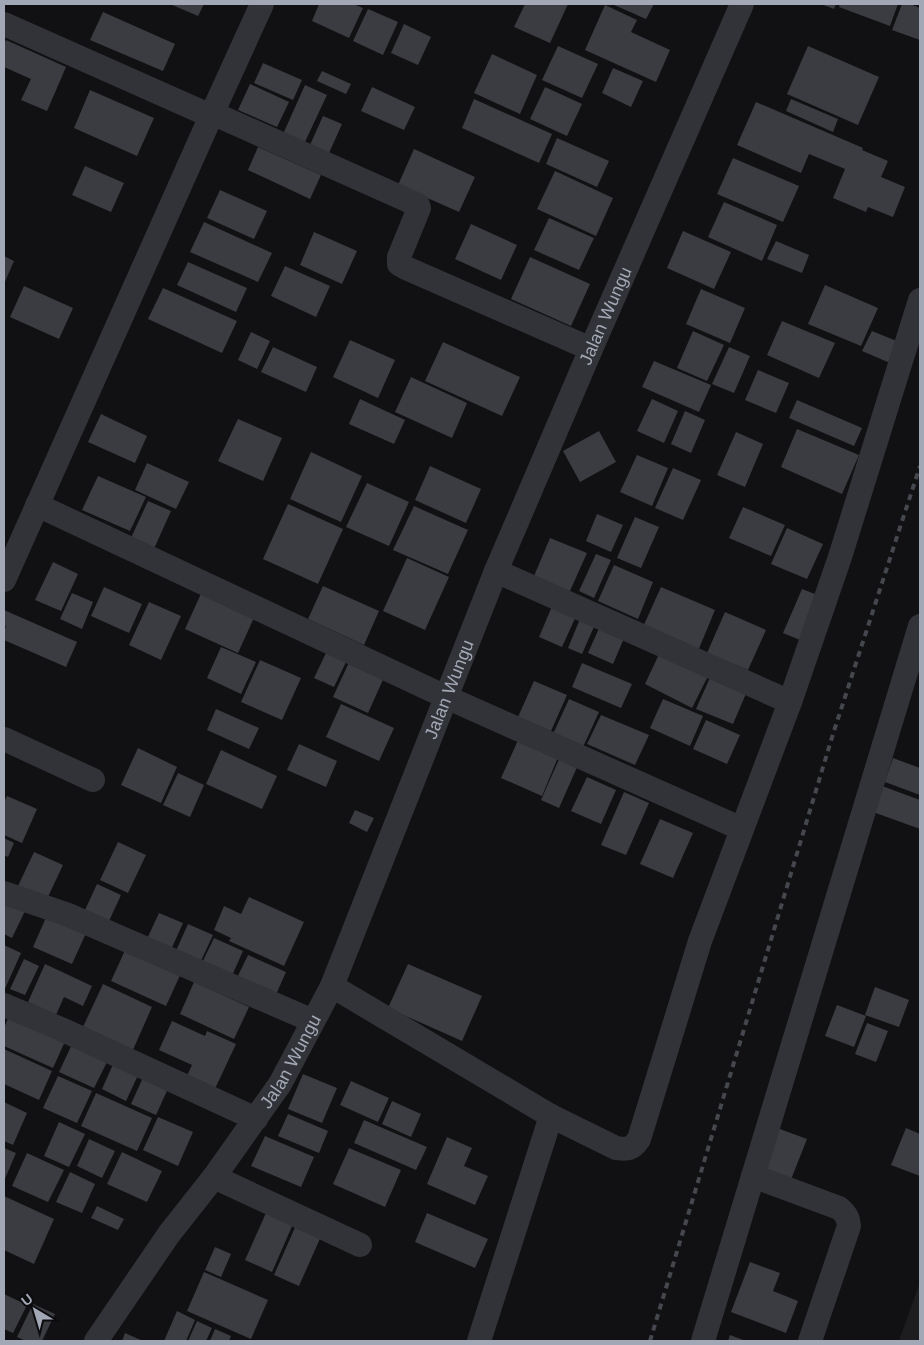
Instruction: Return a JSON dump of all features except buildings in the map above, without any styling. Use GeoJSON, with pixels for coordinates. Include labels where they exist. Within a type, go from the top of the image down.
{"type":"FeatureCollection","features":[{"type":"Feature","properties":{"kind":"street"},"geometry":{"type":"LineString","coordinates":[[4,580],[262,4]]}},
{"type":"Feature","properties":{"kind":"street","name":"Jalan Wungu"},"geometry":{"type":"LineString","coordinates":[[96,1341],[169,1234],[214,1177],[280,1084],[332,986],[496,571],[742,4]]}},
{"type":"Feature","properties":{"kind":"street"},"geometry":{"type":"LineString","coordinates":[[4,24],[418,205],[419,208],[399,257],[399,264],[591,349]]}},
{"type":"Feature","properties":{"kind":"street"},"geometry":{"type":"LineString","coordinates":[[332,986],[551,1116],[616,1148],[626,1150],[634,1146],[639,1139],[700,941],[790,702],[840,557],[920,300]]}},
{"type":"Feature","properties":{"kind":"street"},"geometry":{"type":"LineString","coordinates":[[37,505],[446,697],[742,829]]}},
{"type":"Feature","properties":{"kind":"street"},"geometry":{"type":"LineString","coordinates":[[496,571],[790,702]]}},
{"type":"Feature","properties":{"kind":"street"},"geometry":{"type":"LineString","coordinates":[[703,1341],[920,626]]}},
{"type":"Feature","properties":{"kind":"street"},"geometry":{"type":"LineString","coordinates":[[4,739],[93,780]]}},
{"type":"Feature","properties":{"kind":"street"},"geometry":{"type":"LineString","coordinates":[[4,893],[66,914],[313,1021]]}},
{"type":"Feature","properties":{"kind":"street"},"geometry":{"type":"LineString","coordinates":[[4,1005],[70,1033],[256,1119]]}},
{"type":"Feature","properties":{"kind":"street"},"geometry":{"type":"LineString","coordinates":[[480,1341],[551,1116]]}},
{"type":"Feature","properties":{"kind":"street"},"geometry":{"type":"LineString","coordinates":[[753,1176],[839,1208],[849,1219],[849,1226],[810,1341]]}},
{"type":"Feature","properties":{"kind":"street"},"geometry":{"type":"LineString","coordinates":[[214,1177],[360,1246]]}},
{"type":"Feature","properties":{"kind":"shaded area"},"geometry":{"type":"Polygon","coordinates":[[[920,1282],[920,1341],[899,1341],[920,1282]]]}},
{"type":"Feature","properties":{"kind":"railway"},"geometry":{"type":"LineString","coordinates":[[650,1341],[833,734],[920,466]]}}]}
